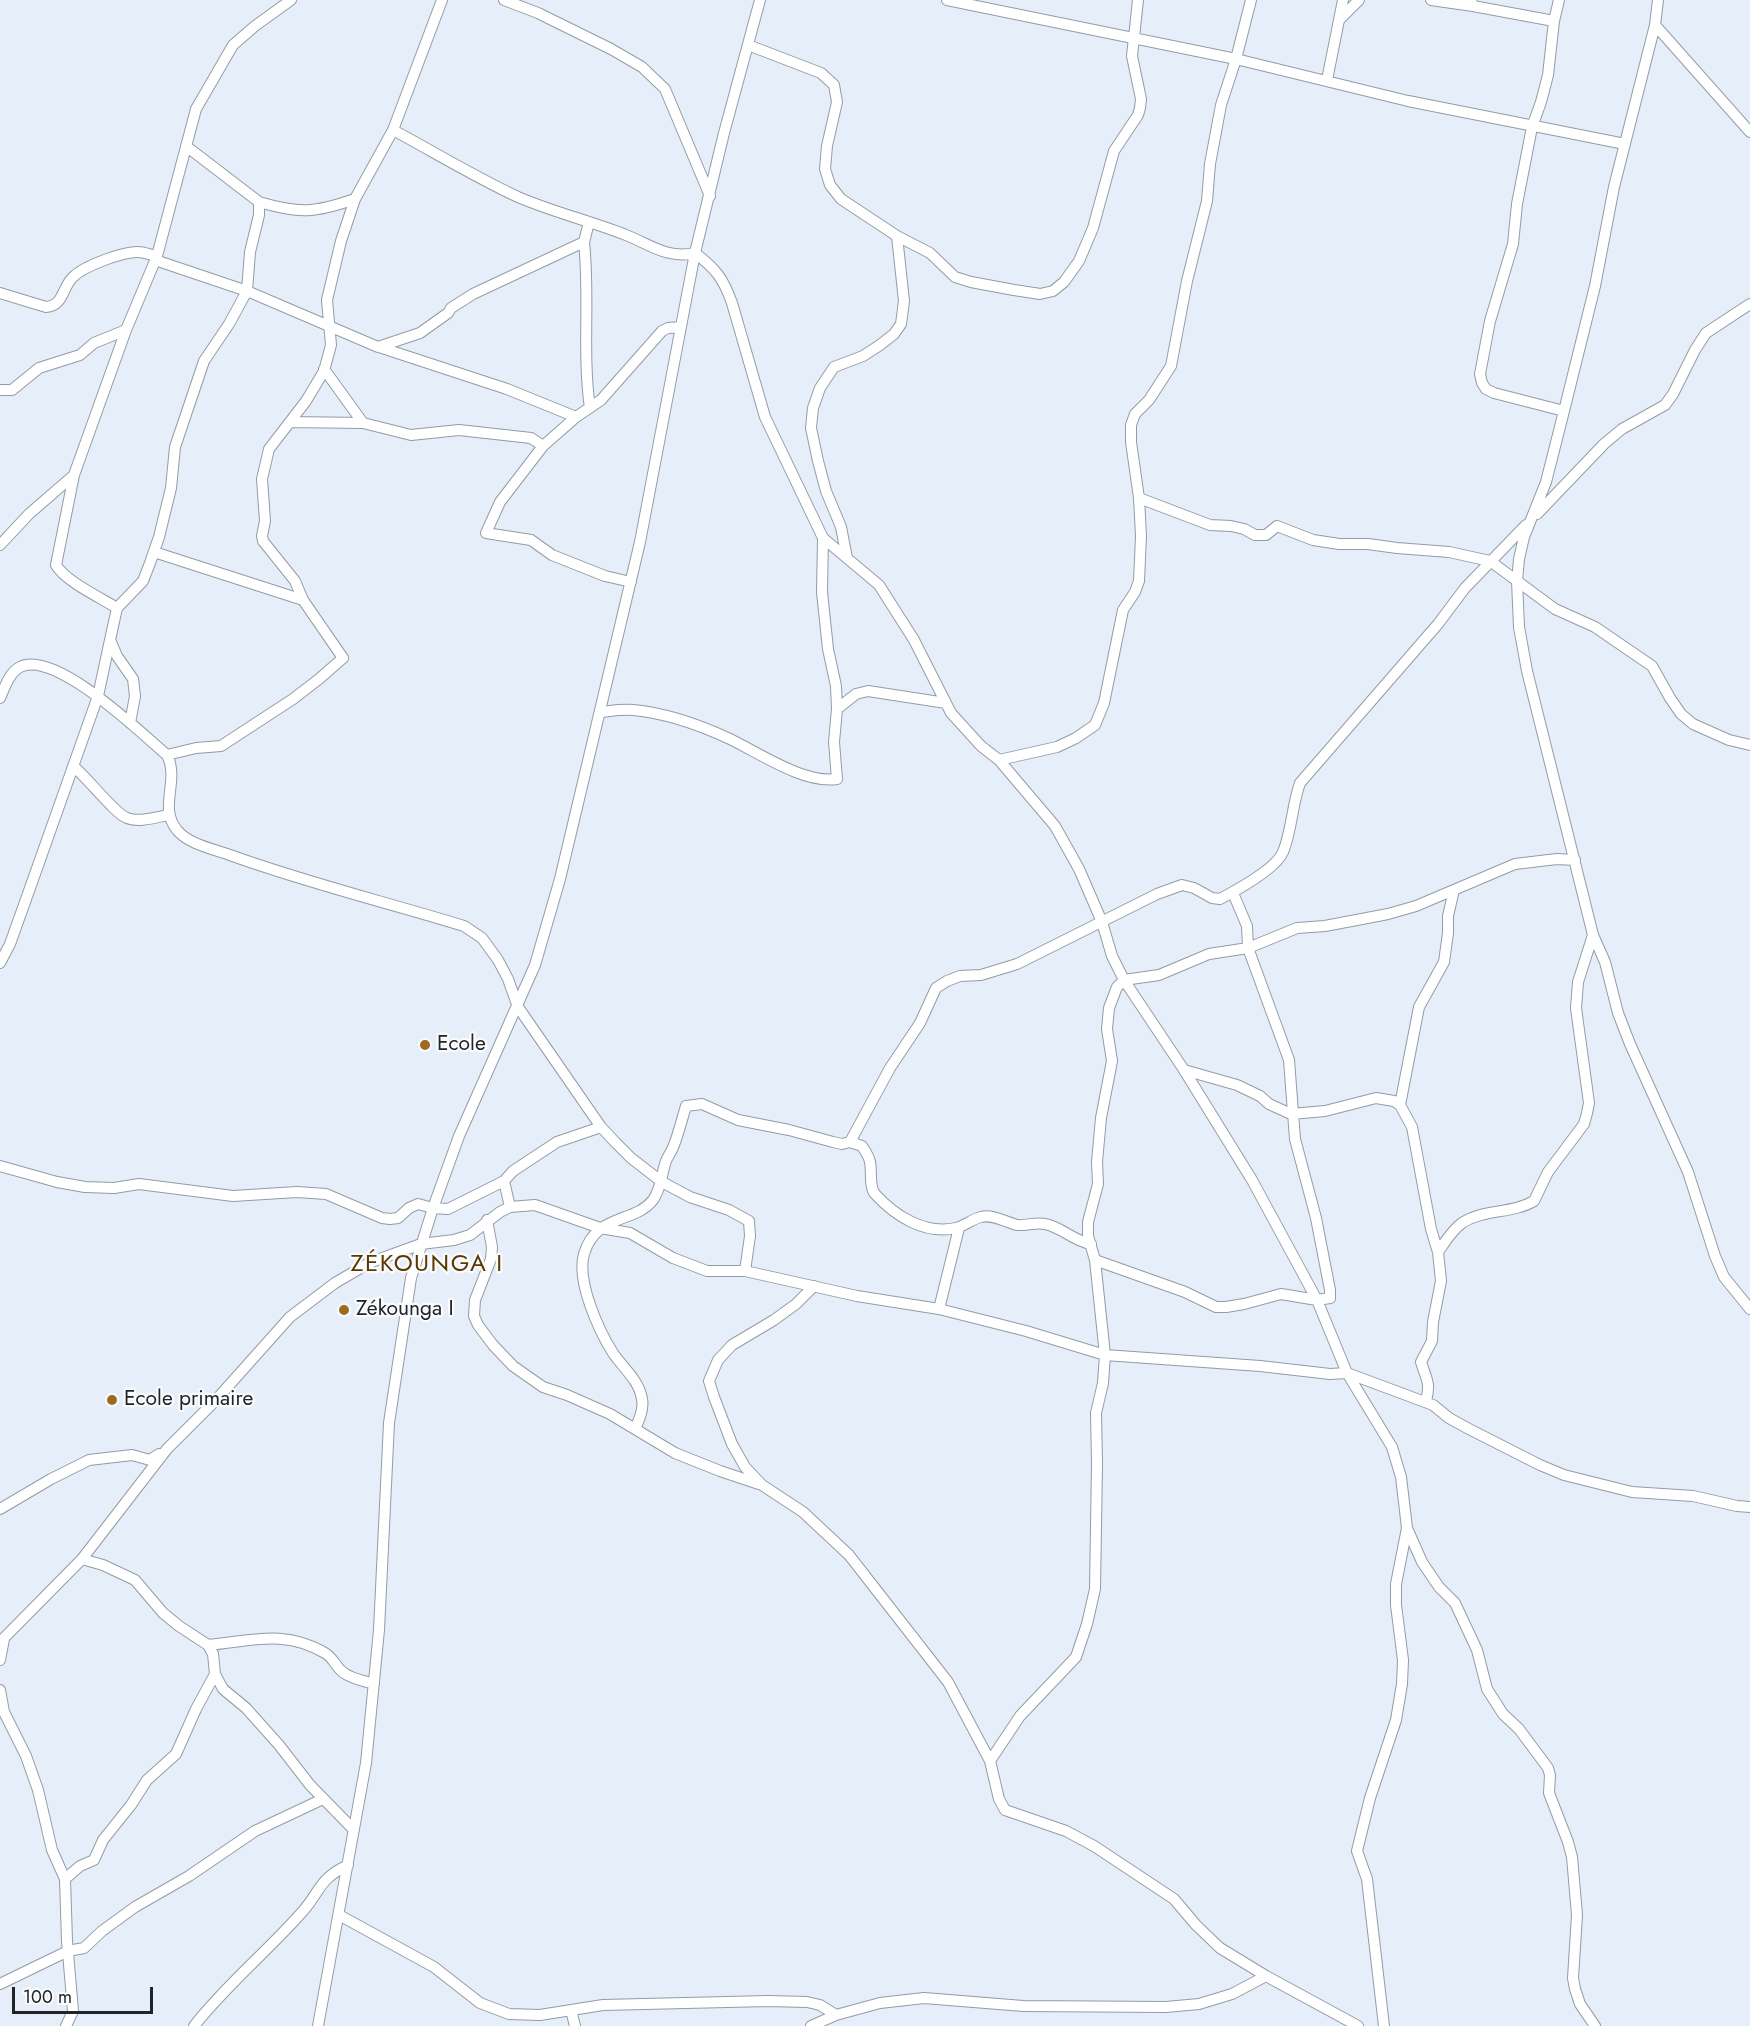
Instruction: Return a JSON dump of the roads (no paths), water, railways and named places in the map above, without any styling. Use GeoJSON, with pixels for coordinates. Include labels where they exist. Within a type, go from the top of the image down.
{"type":"FeatureCollection","features":[{"type":"Feature","properties":{"kind":"street"},"geometry":{"type":"LineString","coordinates":[[117,608],[70,578],[56,565],[74,475],[126,330],[156,258],[196,110],[233,45],[291,0]]}},
{"type":"Feature","properties":{"kind":"street"},"geometry":{"type":"LineString","coordinates":[[167,755],[196,748],[221,746],[293,699],[343,658],[303,600],[295,581],[266,545],[262,536],[265,521],[262,470],[273,441],[306,401],[324,369],[331,345],[327,300],[329,287],[355,199],[393,130],[442,0]]}},
{"type":"Feature","properties":{"kind":"street"},"geometry":{"type":"LineString","coordinates":[[504,0],[538,13],[642,67],[665,89],[710,196]]}},
{"type":"Feature","properties":{"kind":"street"},"geometry":{"type":"LineString","coordinates":[[318,2026],[366,1763],[379,1630],[388,1423],[407,1299],[421,1244],[459,1136],[535,965],[560,879],[631,582],[695,253],[760,0]]}},
{"type":"Feature","properties":{"kind":"street"},"geometry":{"type":"LineString","coordinates":[[947,0],[1236,59],[1408,101],[1625,144]]}},
{"type":"Feature","properties":{"kind":"street"},"geometry":{"type":"LineString","coordinates":[[748,45],[821,73],[834,85],[837,102],[827,146],[825,169],[830,185],[841,199],[897,236],[930,253],[955,277],[1040,294],[1053,291],[1064,282],[1079,261],[1094,228],[1114,151],[1140,108],[1141,99],[1132,56],[1138,17],[1138,0]]}},
{"type":"Feature","properties":{"kind":"street"},"geometry":{"type":"LineString","coordinates":[[999,760],[1057,747],[1076,738],[1095,725],[1107,691],[1123,610],[1135,592],[1139,580],[1141,536],[1131,425],[1135,414],[1149,400],[1171,366],[1187,281],[1208,201],[1210,164],[1221,105],[1251,0]]}},
{"type":"Feature","properties":{"kind":"street"},"geometry":{"type":"LineString","coordinates":[[1327,80],[1343,0]]}},
{"type":"Feature","properties":{"kind":"street"},"geometry":{"type":"LineString","coordinates":[[1340,20],[1359,0]]}},
{"type":"Feature","properties":{"kind":"street"},"geometry":{"type":"LineString","coordinates":[[1431,0],[1472,3],[1554,21]]}},
{"type":"Feature","properties":{"kind":"street"},"geometry":{"type":"LineString","coordinates":[[1559,0],[1554,21],[1548,75],[1532,127],[1515,217],[1513,244],[1490,321],[1480,374],[1486,389],[1494,393],[1564,411]]}},
{"type":"Feature","properties":{"kind":"street"},"geometry":{"type":"LineString","coordinates":[[1658,0],[1655,25],[1614,187],[1595,286],[1564,411],[1546,482],[1519,559],[1517,581],[1520,627],[1527,671],[1564,823],[1593,934],[1605,962],[1618,1013],[1688,1172],[1714,1256],[1724,1276],[1750,1309]]}},
{"type":"Feature","properties":{"kind":"street"},"geometry":{"type":"LineString","coordinates":[[1655,25],[1750,132]]}},
{"type":"Feature","properties":{"kind":"street"},"geometry":{"type":"LineString","coordinates":[[393,130],[517,196],[626,235],[667,253],[679,256],[695,253],[713,267],[725,286],[765,417],[823,538],[869,576],[891,602],[914,640],[946,703],[967,732],[999,760],[1055,826],[1079,869],[1102,922],[1112,956],[1124,980],[1184,1070],[1252,1180],[1317,1300],[1347,1373],[1392,1447],[1401,1477],[1407,1528],[1422,1562],[1439,1587],[1455,1603],[1477,1650],[1487,1689],[1503,1714],[1519,1729],[1548,1768],[1549,1793],[1572,1857],[1577,1915],[1573,1978],[1575,1989],[1580,2004],[1595,2026]]}},
{"type":"Feature","properties":{"kind":"street"},"geometry":{"type":"LineString","coordinates":[[186,146],[258,202],[288,211],[308,211],[355,199]]}},
{"type":"Feature","properties":{"kind":"street"},"geometry":{"type":"LineString","coordinates":[[0,963],[10,944],[98,696],[117,608],[142,581],[154,552],[171,488],[175,447],[204,361],[229,324],[246,291],[250,252],[259,215],[258,202]]}},
{"type":"Feature","properties":{"kind":"street"},"geometry":{"type":"LineString","coordinates":[[589,222],[584,242],[588,287],[586,384],[590,408]]}},
{"type":"Feature","properties":{"kind":"street"},"geometry":{"type":"LineString","coordinates":[[847,558],[841,527],[826,490],[818,461],[811,428],[813,408],[820,388],[834,367],[863,356],[894,334],[901,324],[904,301],[903,274],[897,236]]}},
{"type":"Feature","properties":{"kind":"street"},"geometry":{"type":"LineString","coordinates":[[378,347],[420,333],[473,294],[584,242]]}},
{"type":"Feature","properties":{"kind":"street"},"geometry":{"type":"LineString","coordinates":[[0,293],[46,307],[54,307],[59,302],[69,281],[77,274],[109,259],[140,252],[246,291],[378,347],[507,389],[576,417]]}},
{"type":"Feature","properties":{"kind":"street"},"geometry":{"type":"LineString","coordinates":[[850,1142],[890,1068],[920,1023],[936,988],[953,978],[981,975],[1017,964],[1157,894],[1182,885],[1194,888],[1212,898],[1220,899],[1278,862],[1287,841],[1300,783],[1490,561],[1613,436],[1665,405],[1706,333],[1750,304]]}},
{"type":"Feature","properties":{"kind":"street"},"geometry":{"type":"LineString","coordinates":[[631,582],[605,576],[552,555],[531,540],[486,533],[500,502],[543,446],[576,417],[601,400],[662,331],[681,327]]}},
{"type":"Feature","properties":{"kind":"street"},"geometry":{"type":"LineString","coordinates":[[0,390],[12,390],[39,368],[80,355],[94,344],[126,330]]}},
{"type":"Feature","properties":{"kind":"street"},"geometry":{"type":"LineString","coordinates":[[324,369],[363,423]]}},
{"type":"Feature","properties":{"kind":"street"},"geometry":{"type":"LineString","coordinates":[[290,422],[363,423],[411,435],[459,430],[531,438],[543,446]]}},
{"type":"Feature","properties":{"kind":"street"},"geometry":{"type":"LineString","coordinates":[[0,545],[29,514],[74,475]]}},
{"type":"Feature","properties":{"kind":"street"},"geometry":{"type":"LineString","coordinates":[[1139,498],[1209,525],[1238,528],[1255,535],[1266,535],[1277,526],[1313,540],[1449,552],[1490,561],[1555,609],[1595,627],[1652,666],[1681,714],[1693,724],[1729,740],[1750,745]]}},
{"type":"Feature","properties":{"kind":"street"},"geometry":{"type":"LineString","coordinates":[[601,712],[632,710],[671,717],[730,740],[779,765],[811,776],[837,779],[834,742],[837,709],[836,686],[828,649],[822,592],[823,538]]}},
{"type":"Feature","properties":{"kind":"street"},"geometry":{"type":"LineString","coordinates":[[154,552],[303,600]]}},
{"type":"Feature","properties":{"kind":"street"},"geometry":{"type":"LineString","coordinates":[[110,640],[117,656],[133,679],[135,696],[130,723]]}},
{"type":"Feature","properties":{"kind":"street"},"geometry":{"type":"LineString","coordinates":[[0,698],[12,673],[27,665],[58,670],[98,696],[167,755],[172,766],[168,815],[177,831],[198,844],[255,864],[464,926],[482,938],[508,979],[518,1007],[601,1127],[631,1158],[662,1182],[690,1197],[729,1210],[749,1221],[750,1236],[745,1271]]}},
{"type":"Feature","properties":{"kind":"street"},"geometry":{"type":"LineString","coordinates":[[837,709],[856,693],[868,691],[946,703]]}},
{"type":"Feature","properties":{"kind":"street"},"geometry":{"type":"LineString","coordinates":[[73,766],[92,783],[120,815],[128,819],[168,815]]}},
{"type":"Feature","properties":{"kind":"street"},"geometry":{"type":"LineString","coordinates":[[990,1761],[1020,1716],[1076,1657],[1095,1589],[1096,1413],[1103,1383],[1106,1355],[1095,1260],[1090,1244],[1088,1222],[1098,1184],[1096,1162],[1101,1118],[1112,1061],[1107,1029],[1109,1008],[1114,992],[1124,980],[1159,975],[1209,954],[1248,948],[1297,928],[1325,926],[1388,914],[1416,906],[1515,864],[1557,859],[1575,860]]}},
{"type":"Feature","properties":{"kind":"street"},"geometry":{"type":"LineString","coordinates":[[1400,1105],[1419,1007],[1444,962],[1448,940],[1448,916],[1454,890]]}},
{"type":"Feature","properties":{"kind":"street"},"geometry":{"type":"LineString","coordinates":[[1095,1260],[1185,1292],[1216,1307],[1244,1304],[1281,1294],[1317,1300],[1330,1298],[1316,1218],[1295,1139],[1289,1060],[1248,948],[1247,926],[1233,892]]}},
{"type":"Feature","properties":{"kind":"street"},"geometry":{"type":"LineString","coordinates":[[1438,1252],[1462,1223],[1480,1215],[1516,1209],[1534,1202],[1548,1172],[1584,1124],[1589,1103],[1576,997],[1578,982],[1593,934]]}},
{"type":"Feature","properties":{"kind":"street"},"geometry":{"type":"LineString","coordinates":[[1184,1070],[1237,1085],[1260,1096],[1269,1104],[1292,1114],[1325,1111],[1376,1098],[1394,1101],[1400,1105],[1412,1127],[1431,1229],[1438,1252],[1440,1291],[1433,1322],[1432,1341],[1421,1362],[1430,1389],[1426,1401]]}},
{"type":"Feature","properties":{"kind":"street"},"geometry":{"type":"LineString","coordinates":[[635,1429],[642,1411],[641,1392],[633,1377],[614,1354],[594,1316],[584,1279],[584,1254],[600,1228],[639,1211],[652,1202],[662,1182],[664,1167],[674,1147],[686,1106],[695,1103],[708,1106],[738,1120],[842,1144],[850,1142],[862,1146],[870,1161],[872,1189],[892,1211],[928,1228],[943,1230],[959,1228],[981,1217],[989,1216],[1017,1225],[1045,1224],[1056,1227],[1076,1240],[1090,1244]]}},
{"type":"Feature","properties":{"kind":"street"},"geometry":{"type":"LineString","coordinates":[[0,1166],[57,1182],[85,1187],[114,1188],[139,1184],[233,1196],[297,1192],[326,1194],[382,1218],[390,1219],[398,1218],[418,1203],[433,1208],[448,1209],[504,1181],[521,1165],[557,1142],[601,1127]]}},
{"type":"Feature","properties":{"kind":"street"},"geometry":{"type":"LineString","coordinates":[[504,1181],[510,1207]]}},
{"type":"Feature","properties":{"kind":"street"},"geometry":{"type":"LineString","coordinates":[[0,1660],[2,1641],[82,1559],[167,1449],[215,1401],[290,1317],[335,1283],[369,1263],[421,1244],[454,1240],[470,1235],[487,1220],[510,1207],[535,1205],[600,1228],[630,1233],[673,1258],[707,1271],[745,1271],[857,1296],[939,1310],[1026,1330],[1106,1355],[1260,1366],[1330,1374],[1347,1373],[1426,1401],[1469,1429],[1564,1475],[1632,1492],[1693,1496],[1750,1507]]}},
{"type":"Feature","properties":{"kind":"street"},"geometry":{"type":"LineString","coordinates":[[487,1220],[492,1247],[491,1259],[475,1300],[474,1316],[493,1345],[513,1366],[543,1387],[591,1404],[675,1453],[762,1485]]}},
{"type":"Feature","properties":{"kind":"street"},"geometry":{"type":"LineString","coordinates":[[939,1310],[959,1228]]}},
{"type":"Feature","properties":{"kind":"street"},"geometry":{"type":"LineString","coordinates":[[814,1286],[796,1304],[774,1320],[732,1345],[718,1360],[710,1381],[714,1397],[732,1444],[745,1467],[762,1485],[803,1512],[849,1555],[948,1682],[990,1761],[999,1799],[1005,1810],[1066,1831],[1094,1846],[1174,1899],[1220,1948],[1358,2026]]}},
{"type":"Feature","properties":{"kind":"street"},"geometry":{"type":"LineString","coordinates":[[0,1509],[89,1460],[132,1455],[150,1460],[167,1449]]}},
{"type":"Feature","properties":{"kind":"street"},"geometry":{"type":"LineString","coordinates":[[1384,2026],[1367,1879],[1357,1851],[1370,1798],[1400,1701],[1403,1660],[1396,1605],[1396,1584],[1407,1528]]}},
{"type":"Feature","properties":{"kind":"street"},"geometry":{"type":"LineString","coordinates":[[82,1559],[103,1565],[135,1580],[163,1613],[208,1645],[213,1654],[215,1674],[223,1689],[253,1715],[323,1799],[354,1830]]}},
{"type":"Feature","properties":{"kind":"street"},"geometry":{"type":"LineString","coordinates":[[208,1645],[281,1637],[298,1641],[325,1653],[332,1658],[343,1673],[374,1684]]}},
{"type":"Feature","properties":{"kind":"street"},"geometry":{"type":"LineString","coordinates":[[65,1879],[80,1866],[94,1860],[103,1840],[121,1819],[147,1780],[176,1754],[215,1674]]}},
{"type":"Feature","properties":{"kind":"street"},"geometry":{"type":"LineString","coordinates":[[0,1690],[4,1712],[26,1756],[38,1790],[52,1850],[65,1879],[73,2011],[66,2026]]}},
{"type":"Feature","properties":{"kind":"street"},"geometry":{"type":"LineString","coordinates":[[0,1984],[68,1951],[84,1948],[102,1931],[135,1907],[189,1876],[255,1831],[323,1799]]}},
{"type":"Feature","properties":{"kind":"street"},"geometry":{"type":"LineString","coordinates":[[194,2026],[216,1998],[303,1911],[325,1879],[348,1865]]}},
{"type":"Feature","properties":{"kind":"street"},"geometry":{"type":"LineString","coordinates":[[339,1915],[434,1967],[480,2002],[509,2014],[540,2015],[603,2005],[768,2001],[807,2002],[820,2005],[836,2015]]}},
{"type":"Feature","properties":{"kind":"street"},"geometry":{"type":"LineString","coordinates":[[812,2026],[836,2015],[880,2003],[924,1998],[1023,2006],[1166,2007],[1199,2004],[1232,1994],[1266,1976]]}},
{"type":"Feature","properties":{"kind":"street"},"geometry":{"type":"LineString","coordinates":[[571,2010],[575,2026]]}},
{"type":"Feature","properties":{"kind":"place","name":"Ecole"},"geometry":{"type":"Point","coordinates":[425,1045]}},
{"type":"Feature","properties":{"kind":"place","name":"Zékounga I"},"geometry":{"type":"Point","coordinates":[344,1310]}},
{"type":"Feature","properties":{"kind":"place","name":"Ecole primaire"},"geometry":{"type":"Point","coordinates":[112,1400]}},
{"type":"Feature","properties":{"kind":"district","name":"ZÉKOUNGA I"},"geometry":{"type":"Point","coordinates":[427,1265]}}]}
